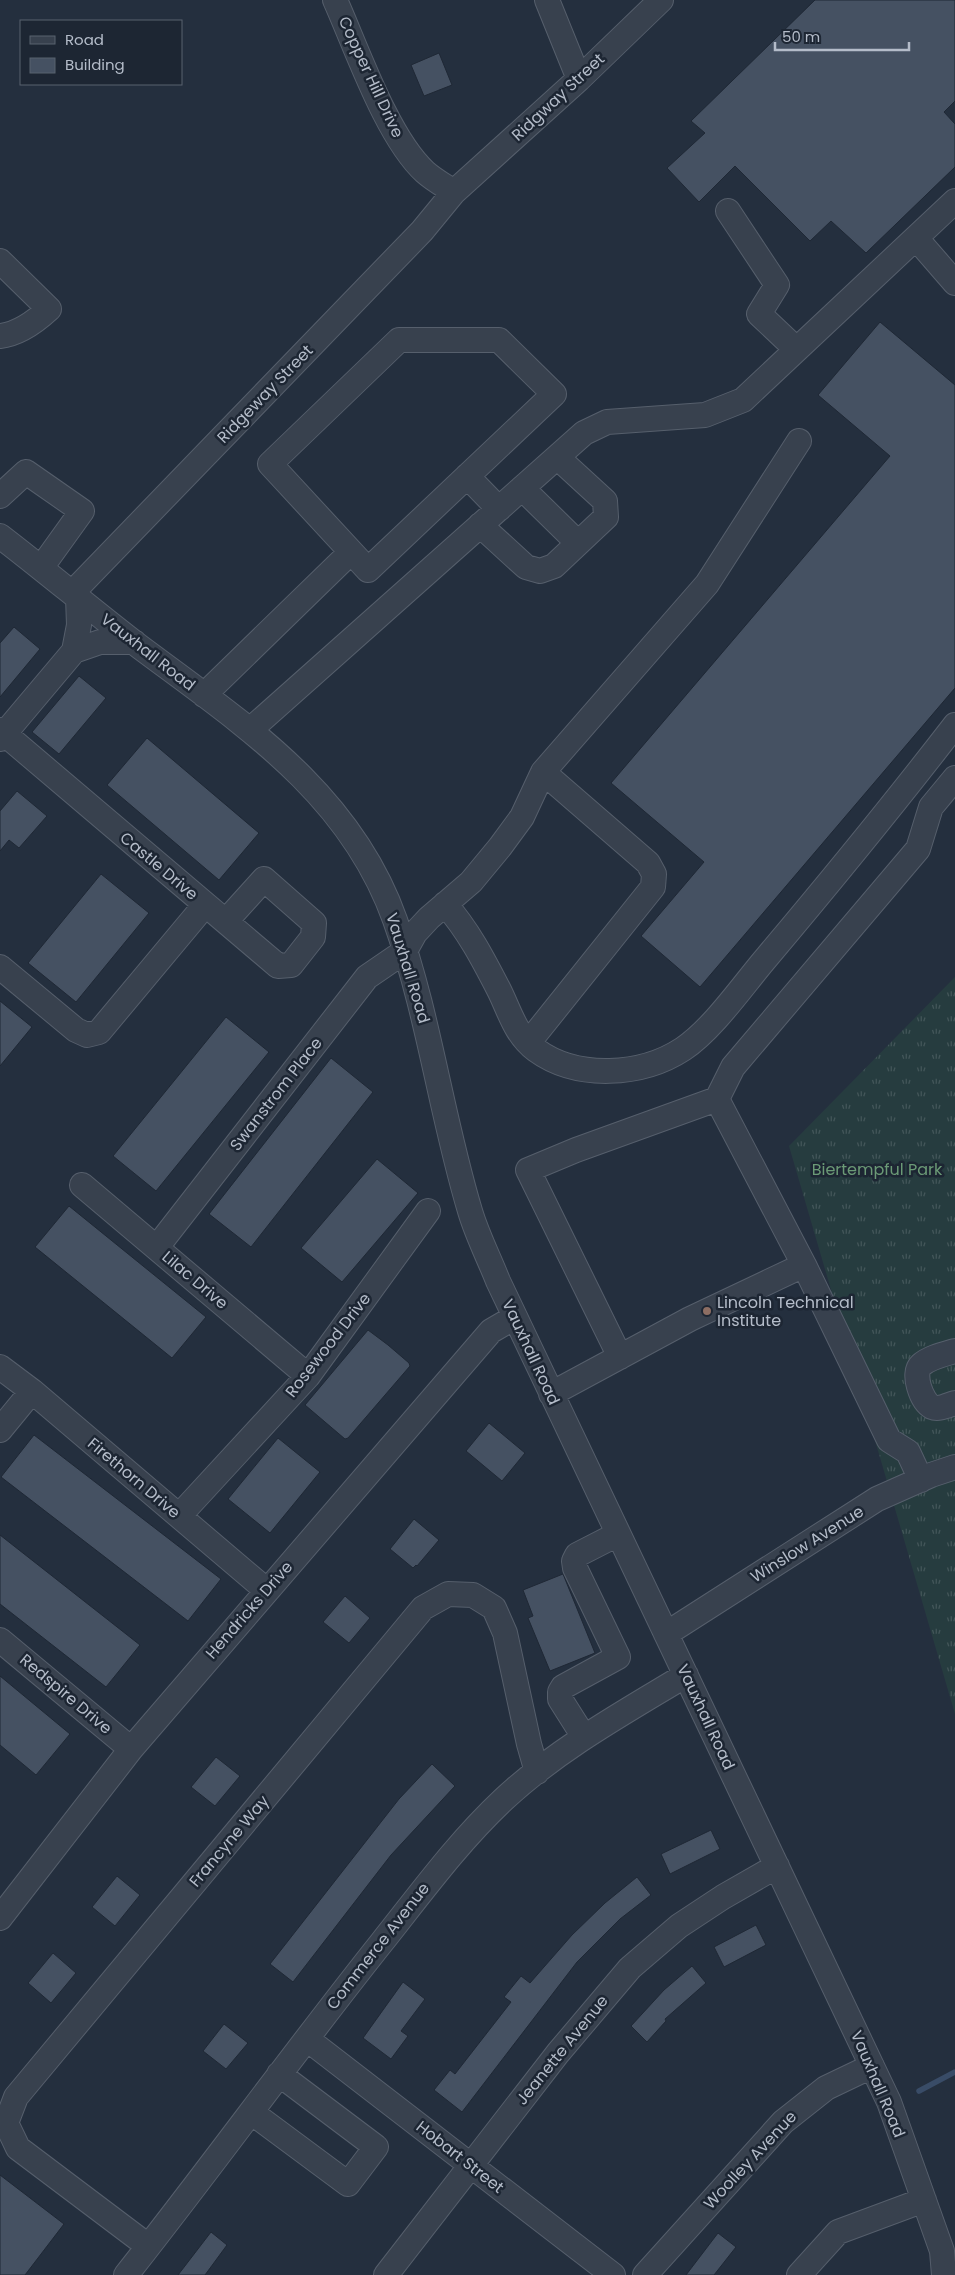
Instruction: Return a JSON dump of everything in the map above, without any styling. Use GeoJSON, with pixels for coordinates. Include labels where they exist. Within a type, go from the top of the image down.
{"type":"FeatureCollection","features":[{"type":"Feature","properties":{"kind":"street","name":"Copper Hill Drive"},"geometry":{"type":"LineString","coordinates":[[335,0],[385,114],[408,151],[426,172],[454,192]]}},
{"type":"Feature","properties":{"kind":"street"},"geometry":{"type":"LineString","coordinates":[[547,0],[579,79]]}},
{"type":"Feature","properties":{"kind":"street","name":"Ridgway Street"},"geometry":{"type":"LineString","coordinates":[[454,192],[579,79],[661,0]]}},
{"type":"Feature","properties":{"kind":"street","name":"Ridgeway Street"},"geometry":{"type":"LineString","coordinates":[[76,594],[422,232],[454,192]]}},
{"type":"Feature","properties":{"kind":"street"},"geometry":{"type":"LineString","coordinates":[[250,730],[584,433],[607,422],[706,415],[742,400],[955,201]]}},
{"type":"Feature","properties":{"kind":"street"},"geometry":{"type":"LineString","coordinates":[[728,211],[777,285],[759,314],[796,349]]}},
{"type":"Feature","properties":{"kind":"street"},"geometry":{"type":"LineString","coordinates":[[916,238],[955,283]]}},
{"type":"Feature","properties":{"kind":"street"},"geometry":{"type":"LineString","coordinates":[[0,261],[50,309],[35,322],[9,335],[0,336]]}},
{"type":"Feature","properties":{"kind":"street"},"geometry":{"type":"LineString","coordinates":[[398,340],[499,340],[554,394],[368,570],[351,552],[270,464],[398,340]]}},
{"type":"Feature","properties":{"kind":"street"},"geometry":{"type":"LineString","coordinates":[[405,951],[415,933],[471,882],[511,832],[522,817],[542,772],[707,584],[798,441]]}},
{"type":"Feature","properties":{"kind":"street"},"geometry":{"type":"LineString","coordinates":[[480,526],[526,567],[540,571],[554,566],[606,517],[605,502],[557,457]]}},
{"type":"Feature","properties":{"kind":"street"},"geometry":{"type":"LineString","coordinates":[[0,496],[26,472],[82,511],[41,568]]}},
{"type":"Feature","properties":{"kind":"street"},"geometry":{"type":"LineString","coordinates":[[467,476],[499,508]]}},
{"type":"Feature","properties":{"kind":"street"},"geometry":{"type":"LineString","coordinates":[[522,488],[578,543]]}},
{"type":"Feature","properties":{"kind":"street","name":"Vauxhall Road"},"geometry":{"type":"LineString","coordinates":[[0,536],[76,594],[134,642],[250,730],[314,787],[349,831],[378,879],[395,920],[418,991],[456,1162],[471,1214],[498,1281],[889,2102],[942,2251],[944,2275]]}},
{"type":"Feature","properties":{"kind":"street"},"geometry":{"type":"LineString","coordinates":[[204,695],[351,552]]}},
{"type":"Feature","properties":{"kind":"street"},"geometry":{"type":"LineString","coordinates":[[74,651],[79,625],[76,594]]}},
{"type":"Feature","properties":{"kind":"street"},"geometry":{"type":"LineString","coordinates":[[1,734],[74,651],[100,642],[134,642]]}},
{"type":"Feature","properties":{"kind":"street"},"geometry":{"type":"LineString","coordinates":[[445,904],[463,925],[500,993],[512,1022],[536,1050],[575,1068],[600,1071],[630,1068],[658,1061],[683,1049],[714,1020],[865,841],[955,725]]}},
{"type":"Feature","properties":{"kind":"street","name":"Castle Drive"},"geometry":{"type":"LineString","coordinates":[[0,967],[76,1030],[87,1035],[100,1032],[205,905],[1,734]]}},
{"type":"Feature","properties":{"kind":"street"},"geometry":{"type":"LineString","coordinates":[[529,1042],[653,887],[654,874],[648,864],[542,772]]}},
{"type":"Feature","properties":{"kind":"street"},"geometry":{"type":"LineString","coordinates":[[620,1357],[528,1170],[576,1150],[717,1099],[733,1067],[918,848],[931,807],[955,778]]}},
{"type":"Feature","properties":{"kind":"street"},"geometry":{"type":"LineString","coordinates":[[205,905],[226,921]]}},
{"type":"Feature","properties":{"kind":"street","name":"Swanstrom Place"},"geometry":{"type":"LineString","coordinates":[[157,1247],[367,977],[405,951]]}},
{"type":"Feature","properties":{"kind":"street"},"geometry":{"type":"LineString","coordinates":[[717,1099],[804,1265],[889,1440],[908,1452],[921,1480]]}},
{"type":"Feature","properties":{"kind":"street","name":"Lilac Drive"},"geometry":{"type":"LineString","coordinates":[[82,1185],[308,1376]]}},
{"type":"Feature","properties":{"kind":"street","name":"Rosewood Drive"},"geometry":{"type":"LineString","coordinates":[[179,1516],[308,1376],[428,1211]]}},
{"type":"Feature","properties":{"kind":"street"},"geometry":{"type":"LineString","coordinates":[[551,1394],[690,1319],[804,1265]]}},
{"type":"Feature","properties":{"kind":"street","name":"Hendricks Drive"},"geometry":{"type":"LineString","coordinates":[[0,1918],[131,1749],[266,1590],[491,1331],[515,1317]]}},
{"type":"Feature","properties":{"kind":"street"},"geometry":{"type":"LineString","coordinates":[[955,1351],[922,1364],[916,1377],[926,1402],[933,1408],[940,1408],[955,1403]]}},
{"type":"Feature","properties":{"kind":"street","name":"Firethorn Drive"},"geometry":{"type":"LineString","coordinates":[[0,1367],[32,1391],[266,1590]]}},
{"type":"Feature","properties":{"kind":"street"},"geometry":{"type":"LineString","coordinates":[[0,1430],[32,1391]]}},
{"type":"Feature","properties":{"kind":"street","name":"Winslow Avenue"},"geometry":{"type":"LineString","coordinates":[[666,1634],[877,1500],[955,1467]]}},
{"type":"Feature","properties":{"kind":"street"},"geometry":{"type":"LineString","coordinates":[[584,1737],[560,1699],[560,1692],[563,1687],[618,1657],[575,1568],[574,1561],[577,1555],[618,1534]]}},
{"type":"Feature","properties":{"kind":"street","name":"Francyne Way"},"geometry":{"type":"LineString","coordinates":[[148,2246],[18,2148],[6,2123],[16,2097],[423,1608],[448,1594],[473,1595],[494,1608],[505,1633],[529,1744],[537,1772]]}},
{"type":"Feature","properties":{"kind":"street","name":"Redspire Drive"},"geometry":{"type":"LineString","coordinates":[[0,1640],[131,1749]]}},
{"type":"Feature","properties":{"kind":"street","name":"Commerce Avenue"},"geometry":{"type":"LineString","coordinates":[[126,2275],[279,2074],[453,1852],[499,1804],[537,1772],[584,1737],[686,1675]]}},
{"type":"Feature","properties":{"kind":"street","name":"Jeanette Avenue"},"geometry":{"type":"LineString","coordinates":[[386,2275],[558,2053],[630,1968],[679,1926],[723,1896],[777,1866]]}},
{"type":"Feature","properties":{"kind":"street","name":"Hobart Street"},"geometry":{"type":"LineString","coordinates":[[307,2039],[612,2275]]}},
{"type":"Feature","properties":{"kind":"street","name":"Woolley Avenue"},"geometry":{"type":"LineString","coordinates":[[645,2275],[783,2122],[826,2088],[872,2066]]}},
{"type":"Feature","properties":{"kind":"street"},"geometry":{"type":"LineString","coordinates":[[251,2112],[348,2184],[376,2146],[279,2074]]}},
{"type":"Feature","properties":{"kind":"street"},"geometry":{"type":"LineString","coordinates":[[799,2275],[838,2232],[924,2200]]}},
{"type":"Feature","properties":{"kind":"green space","name":"Biertempful Park"},"geometry":{"type":"Polygon","coordinates":[[[955,977],[955,1714],[789,1146],[955,977]]]}},
{"type":"Feature","properties":{"kind":"building"},"geometry":{"type":"Polygon","coordinates":[[[815,0],[955,0],[955,101],[944,112],[955,124],[955,167],[866,253],[831,221],[810,241],[735,166],[699,202],[667,168],[705,133],[691,121],[815,0]]]}},
{"type":"Feature","properties":{"kind":"building"},"geometry":{"type":"Polygon","coordinates":[[[439,53],[452,85],[424,96],[411,65],[439,53]]]}},
{"type":"Feature","properties":{"kind":"building"},"geometry":{"type":"Polygon","coordinates":[[[880,322],[955,385],[955,688],[700,987],[641,936],[704,862],[611,783],[890,456],[818,395],[880,322]]]}},
{"type":"Feature","properties":{"kind":"building"},"geometry":{"type":"Polygon","coordinates":[[[14,627],[40,649],[0,697],[0,643],[14,627]]]}},
{"type":"Feature","properties":{"kind":"building"},"geometry":{"type":"Polygon","coordinates":[[[79,676],[106,698],[59,754],[32,732],[79,676]]]}},
{"type":"Feature","properties":{"kind":"building"},"geometry":{"type":"Polygon","coordinates":[[[147,738],[259,833],[219,880],[107,785],[147,738]]]}},
{"type":"Feature","properties":{"kind":"building"},"geometry":{"type":"Polygon","coordinates":[[[17,791],[47,816],[19,848],[9,840],[0,851],[0,811],[17,791]]]}},
{"type":"Feature","properties":{"kind":"building"},"geometry":{"type":"Polygon","coordinates":[[[101,874],[149,913],[76,1002],[28,963],[101,874]]]}},
{"type":"Feature","properties":{"kind":"building"},"geometry":{"type":"Polygon","coordinates":[[[0,1001],[32,1027],[0,1066],[0,1001]]]}},
{"type":"Feature","properties":{"kind":"building"},"geometry":{"type":"Polygon","coordinates":[[[226,1017],[269,1052],[156,1191],[113,1156],[226,1017]]]}},
{"type":"Feature","properties":{"kind":"building"},"geometry":{"type":"Polygon","coordinates":[[[331,1058],[373,1092],[251,1247],[209,1214],[331,1058]]]}},
{"type":"Feature","properties":{"kind":"building"},"geometry":{"type":"Polygon","coordinates":[[[377,1159],[418,1193],[342,1282],[301,1248],[377,1159]]]}},
{"type":"Feature","properties":{"kind":"building"},"geometry":{"type":"Polygon","coordinates":[[[69,1206],[206,1317],[172,1358],[35,1247],[69,1206]]]}},
{"type":"Feature","properties":{"kind":"building"},"geometry":{"type":"Polygon","coordinates":[[[368,1330],[409,1363],[410,1366],[348,1438],[345,1439],[305,1405],[368,1330]]]}},
{"type":"Feature","properties":{"kind":"building"},"geometry":{"type":"Polygon","coordinates":[[[489,1423],[525,1453],[502,1481],[466,1451],[489,1423]]]}},
{"type":"Feature","properties":{"kind":"building"},"geometry":{"type":"Polygon","coordinates":[[[34,1435],[221,1579],[188,1621],[1,1477],[34,1435]]]}},
{"type":"Feature","properties":{"kind":"building"},"geometry":{"type":"Polygon","coordinates":[[[278,1438],[320,1472],[270,1533],[228,1499],[278,1438]]]}},
{"type":"Feature","properties":{"kind":"building"},"geometry":{"type":"Polygon","coordinates":[[[414,1519],[439,1540],[417,1566],[413,1568],[390,1549],[414,1519]]]}},
{"type":"Feature","properties":{"kind":"building"},"geometry":{"type":"Polygon","coordinates":[[[0,1535],[140,1645],[106,1687],[0,1604],[0,1535]]]}},
{"type":"Feature","properties":{"kind":"building"},"geometry":{"type":"Polygon","coordinates":[[[563,1574],[595,1653],[550,1671],[528,1618],[533,1616],[523,1590],[563,1574]]]}},
{"type":"Feature","properties":{"kind":"building"},"geometry":{"type":"Polygon","coordinates":[[[345,1596],[370,1618],[349,1643],[323,1622],[345,1596]]]}},
{"type":"Feature","properties":{"kind":"building"},"geometry":{"type":"Polygon","coordinates":[[[0,1676],[70,1734],[36,1775],[0,1745],[0,1676]]]}},
{"type":"Feature","properties":{"kind":"building"},"geometry":{"type":"Polygon","coordinates":[[[216,1757],[240,1776],[215,1806],[191,1787],[216,1757]]]}},
{"type":"Feature","properties":{"kind":"building"},"geometry":{"type":"Polygon","coordinates":[[[432,1764],[455,1786],[391,1855],[293,1982],[270,1964],[399,1799],[432,1764]]]}},
{"type":"Feature","properties":{"kind":"building"},"geometry":{"type":"Polygon","coordinates":[[[711,1830],[720,1849],[670,1874],[661,1854],[711,1830]]]}},
{"type":"Feature","properties":{"kind":"building"},"geometry":{"type":"Polygon","coordinates":[[[117,1876],[140,1895],[115,1926],[92,1907],[117,1876]]]}},
{"type":"Feature","properties":{"kind":"building"},"geometry":{"type":"Polygon","coordinates":[[[637,1877],[651,1895],[620,1919],[577,1962],[462,2112],[434,2090],[450,2070],[455,2074],[511,2002],[504,1997],[521,1976],[530,1983],[572,1935],[605,1903],[637,1877]]]}},
{"type":"Feature","properties":{"kind":"building"},"geometry":{"type":"Polygon","coordinates":[[[756,1925],[766,1945],[724,1967],[714,1947],[756,1925]]]}},
{"type":"Feature","properties":{"kind":"building"},"geometry":{"type":"Polygon","coordinates":[[[53,1953],[76,1973],[51,2003],[28,1983],[53,1953]]]}},
{"type":"Feature","properties":{"kind":"building"},"geometry":{"type":"Polygon","coordinates":[[[692,1966],[706,1983],[665,2019],[666,2021],[647,2042],[631,2026],[664,1990],[692,1966]]]}},
{"type":"Feature","properties":{"kind":"building"},"geometry":{"type":"Polygon","coordinates":[[[403,1982],[425,1999],[401,2031],[408,2036],[391,2059],[363,2038],[403,1982]]]}},
{"type":"Feature","properties":{"kind":"building"},"geometry":{"type":"Polygon","coordinates":[[[224,2024],[248,2043],[226,2069],[203,2051],[224,2024]]]}},
{"type":"Feature","properties":{"kind":"building"},"geometry":{"type":"Polygon","coordinates":[[[0,2175],[64,2224],[25,2275],[0,2275],[0,2175]]]}},
{"type":"Feature","properties":{"kind":"building"},"geometry":{"type":"Polygon","coordinates":[[[211,2232],[227,2245],[205,2275],[178,2275],[211,2232]]]}},
{"type":"Feature","properties":{"kind":"building"},"geometry":{"type":"Polygon","coordinates":[[[718,2233],[736,2247],[714,2275],[686,2275],[718,2233]]]}},
{"type":"Feature","properties":{"kind":"waterway"},"geometry":{"type":"LineString","coordinates":[[919,2091],[955,2072]]}},
{"type":"Feature","properties":{"kind":"place","name":"Lincoln Technical Institute"},"geometry":{"type":"Point","coordinates":[707,1311]}}]}
